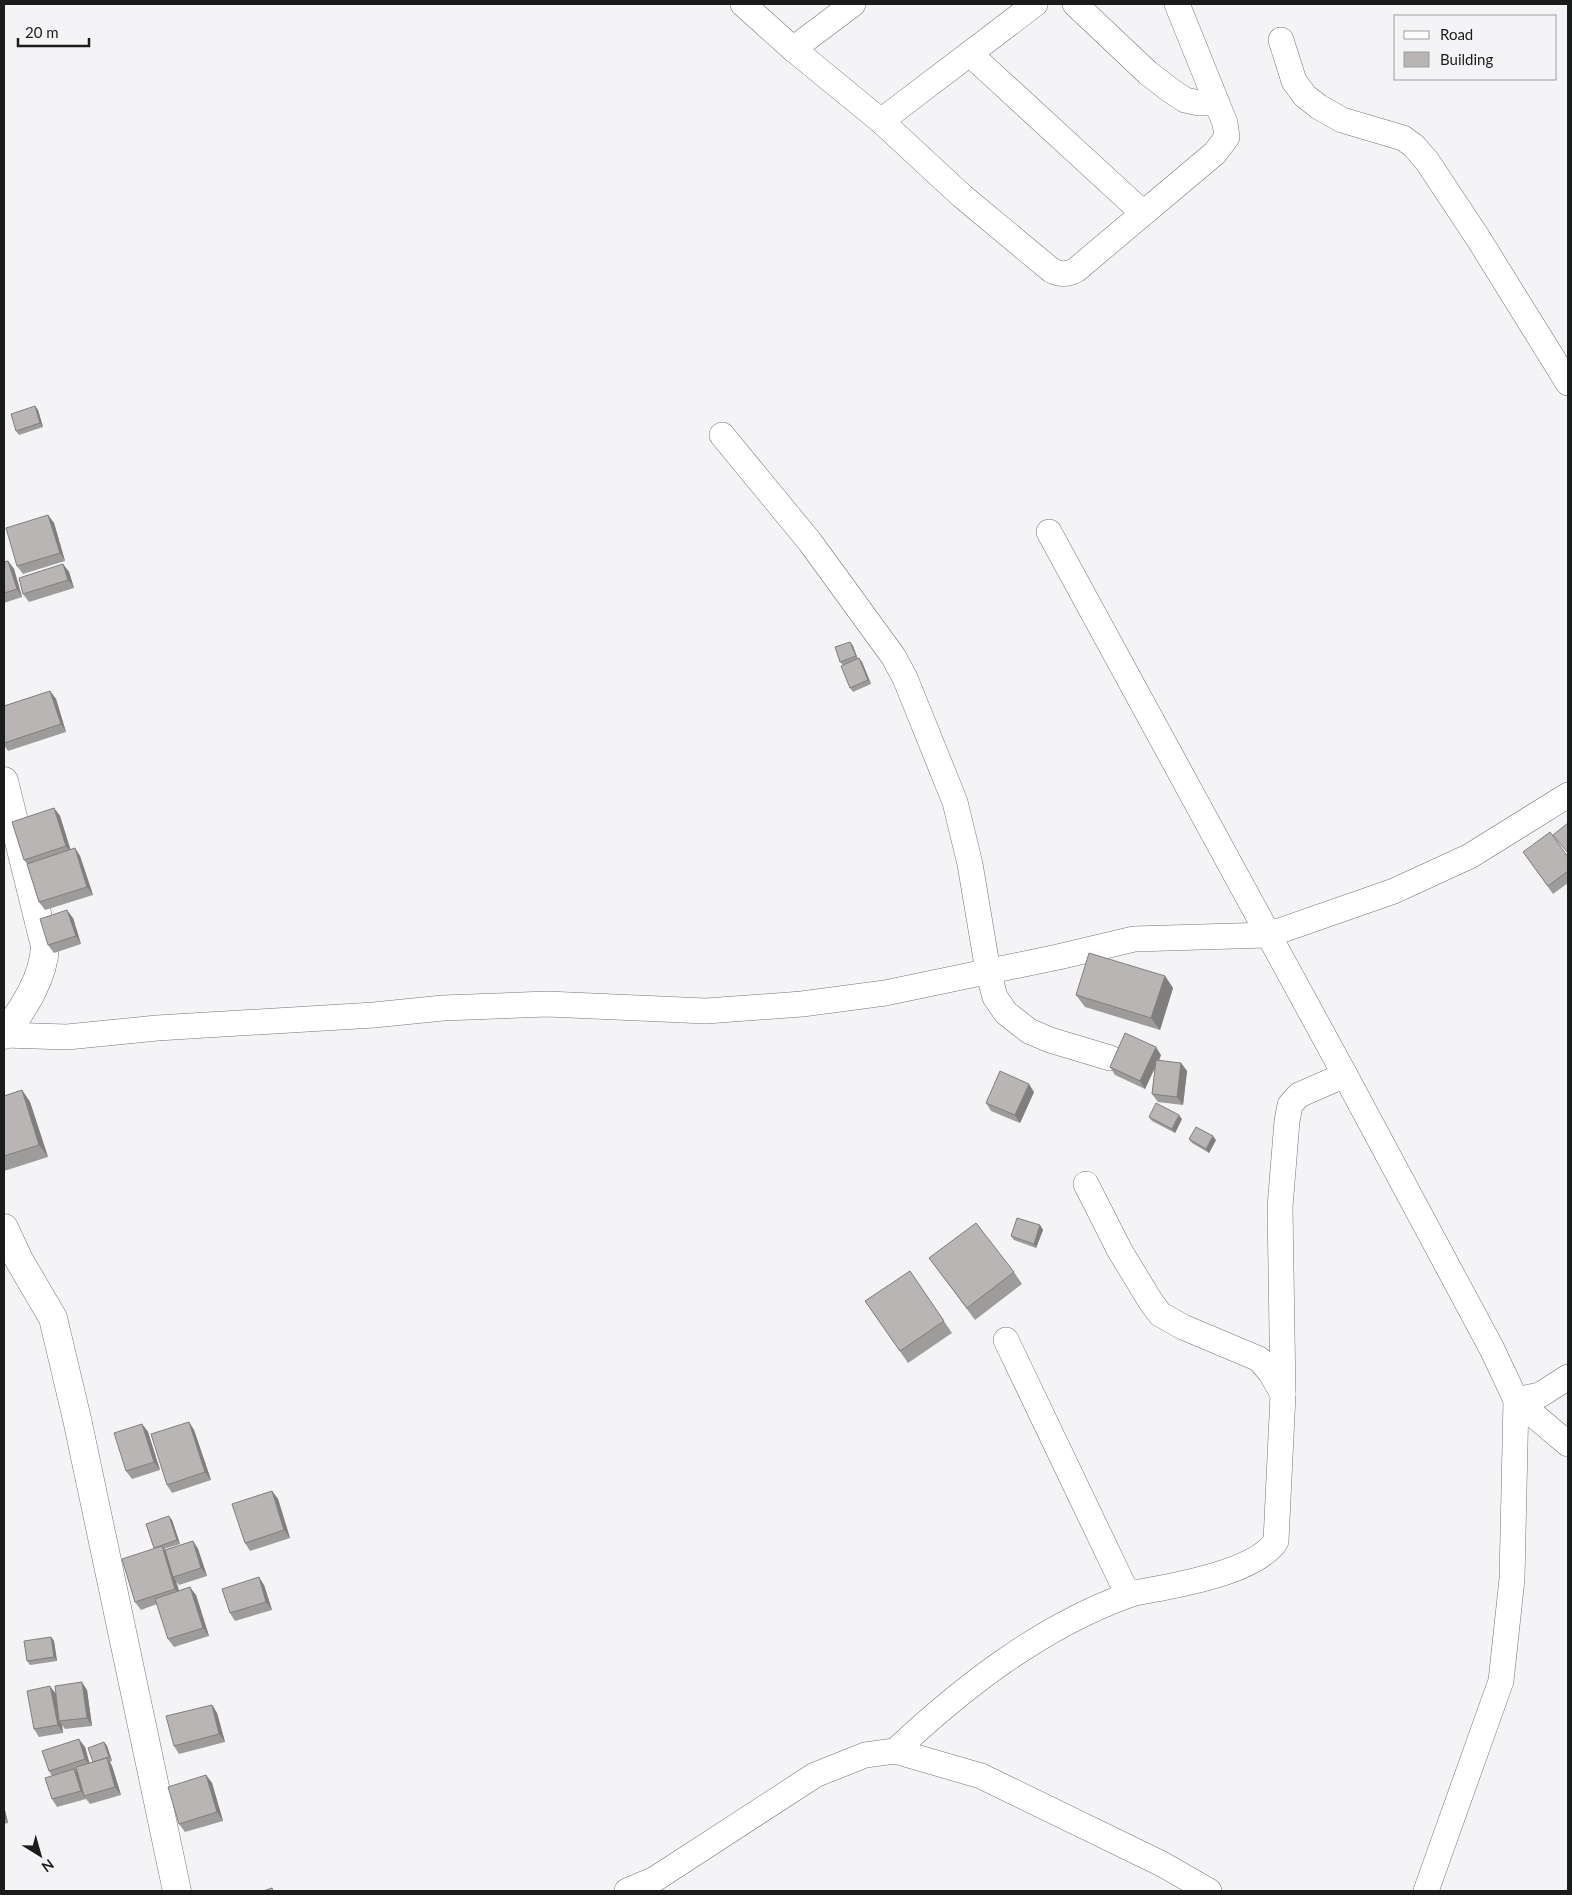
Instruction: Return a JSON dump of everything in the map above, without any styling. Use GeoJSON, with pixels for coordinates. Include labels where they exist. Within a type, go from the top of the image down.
{"type":"FeatureCollection","features":[{"type":"Feature","properties":{"kind":"street"},"geometry":{"type":"LineString","coordinates":[[743,4],[793,49],[882,121],[962,196],[1057,274],[1076,270],[1215,153],[1227,137],[1227,130],[1217,103],[1177,4]]}},
{"type":"Feature","properties":{"kind":"street"},"geometry":{"type":"LineString","coordinates":[[793,49],[853,4]]}},
{"type":"Feature","properties":{"kind":"street"},"geometry":{"type":"LineString","coordinates":[[882,121],[1035,4]]}},
{"type":"Feature","properties":{"kind":"street"},"geometry":{"type":"LineString","coordinates":[[1075,4],[1148,73],[1170,90],[1185,100],[1199,103],[1217,103]]}},
{"type":"Feature","properties":{"kind":"street"},"geometry":{"type":"LineString","coordinates":[[1281,40],[1294,81],[1305,96],[1319,107],[1342,120],[1403,138],[1414,146],[1427,162],[1478,238],[1568,383]]}},
{"type":"Feature","properties":{"kind":"street"},"geometry":{"type":"LineString","coordinates":[[970,54],[1143,213]]}},
{"type":"Feature","properties":{"kind":"street"},"geometry":{"type":"LineString","coordinates":[[722,435],[810,542],[893,656],[904,678],[955,802],[970,864],[988,971],[995,997],[1006,1013],[1029,1031],[1050,1040],[1110,1058]]}},
{"type":"Feature","properties":{"kind":"street"},"geometry":{"type":"LineString","coordinates":[[1049,532],[1345,1074],[1492,1350],[1516,1400],[1568,1444]]}},
{"type":"Feature","properties":{"kind":"street"},"geometry":{"type":"LineString","coordinates":[[4,781],[45,946],[44,961],[38,977],[21,1010],[4,1035]]}},
{"type":"Feature","properties":{"kind":"street"},"geometry":{"type":"LineString","coordinates":[[4,1035],[67,1037],[157,1028],[374,1016],[444,1008],[538,1004],[706,1011],[802,1004],[885,993],[1134,940],[1268,935],[1394,891],[1470,856],[1568,795]]}},
{"type":"Feature","properties":{"kind":"street"},"geometry":{"type":"LineString","coordinates":[[895,1751],[930,1718],[1023,1648],[1085,1614],[1128,1595],[1182,1584],[1252,1562],[1270,1549],[1276,1541],[1283,1394],[1280,1207],[1287,1121],[1290,1105],[1299,1095],[1345,1074]]}},
{"type":"Feature","properties":{"kind":"street"},"geometry":{"type":"LineString","coordinates":[[1086,1184],[1120,1251],[1150,1302],[1160,1314],[1177,1324],[1258,1360],[1270,1372],[1283,1394]]}},
{"type":"Feature","properties":{"kind":"street"},"geometry":{"type":"LineString","coordinates":[[4,1228],[19,1260],[53,1318],[77,1419],[177,1891]]}},
{"type":"Feature","properties":{"kind":"street"},"geometry":{"type":"LineString","coordinates":[[1006,1340],[1128,1595]]}},
{"type":"Feature","properties":{"kind":"street"},"geometry":{"type":"LineString","coordinates":[[1516,1400],[1540,1395],[1568,1377]]}},
{"type":"Feature","properties":{"kind":"street"},"geometry":{"type":"LineString","coordinates":[[1426,1891],[1501,1681],[1512,1579],[1516,1400]]}},
{"type":"Feature","properties":{"kind":"street"},"geometry":{"type":"LineString","coordinates":[[627,1891],[655,1879],[815,1775],[865,1755],[895,1751],[981,1776],[1162,1864],[1209,1891]]}},
{"type":"Feature","properties":{"kind":"building"},"geometry":{"type":"Polygon","coordinates":[[[35,406],[40,423],[16,431],[11,414],[35,406]]]}},
{"type":"Feature","properties":{"kind":"building"},"geometry":{"type":"Polygon","coordinates":[[[48,515],[60,553],[17,566],[6,528],[48,515]]]}},
{"type":"Feature","properties":{"kind":"building"},"geometry":{"type":"Polygon","coordinates":[[[8,561],[17,589],[4,593],[4,562],[8,561]]]}},
{"type":"Feature","properties":{"kind":"building"},"geometry":{"type":"Polygon","coordinates":[[[63,564],[68,580],[23,594],[19,578],[63,564]]]}},
{"type":"Feature","properties":{"kind":"building"},"geometry":{"type":"Polygon","coordinates":[[[850,642],[856,656],[840,662],[835,647],[850,642]]]}},
{"type":"Feature","properties":{"kind":"building"},"geometry":{"type":"Polygon","coordinates":[[[859,658],[868,680],[850,688],[841,666],[859,658]]]}},
{"type":"Feature","properties":{"kind":"building"},"geometry":{"type":"Polygon","coordinates":[[[50,691],[61,724],[4,743],[4,706],[50,691]]]}},
{"type":"Feature","properties":{"kind":"building"},"geometry":{"type":"Polygon","coordinates":[[[54,808],[66,846],[24,860],[12,822],[54,808]]]}},
{"type":"Feature","properties":{"kind":"building"},"geometry":{"type":"Polygon","coordinates":[[[1568,823],[1568,853],[1553,835],[1568,823]]]}},
{"type":"Feature","properties":{"kind":"building"},"geometry":{"type":"Polygon","coordinates":[[[1550,832],[1568,857],[1568,871],[1548,886],[1523,852],[1550,832]]]}},
{"type":"Feature","properties":{"kind":"building"},"geometry":{"type":"Polygon","coordinates":[[[75,848],[87,887],[39,902],[27,864],[75,848]]]}},
{"type":"Feature","properties":{"kind":"building"},"geometry":{"type":"Polygon","coordinates":[[[67,910],[76,936],[48,945],[40,919],[67,910]]]}},
{"type":"Feature","properties":{"kind":"building"},"geometry":{"type":"Polygon","coordinates":[[[1089,953],[1165,976],[1151,1018],[1076,995],[1089,953]]]}},
{"type":"Feature","properties":{"kind":"building"},"geometry":{"type":"Polygon","coordinates":[[[1125,1033],[1156,1047],[1140,1081],[1110,1067],[1125,1033]]]}},
{"type":"Feature","properties":{"kind":"building"},"geometry":{"type":"Polygon","coordinates":[[[1156,1060],[1181,1063],[1177,1097],[1152,1094],[1156,1060]]]}},
{"type":"Feature","properties":{"kind":"building"},"geometry":{"type":"Polygon","coordinates":[[[1000,1071],[1029,1084],[1015,1115],[986,1103],[1000,1071]]]}},
{"type":"Feature","properties":{"kind":"building"},"geometry":{"type":"Polygon","coordinates":[[[22,1090],[39,1145],[4,1156],[4,1096],[22,1090]]]}},
{"type":"Feature","properties":{"kind":"building"},"geometry":{"type":"Polygon","coordinates":[[[1156,1103],[1179,1115],[1172,1129],[1149,1117],[1156,1103]]]}},
{"type":"Feature","properties":{"kind":"building"},"geometry":{"type":"Polygon","coordinates":[[[1196,1127],[1213,1136],[1206,1149],[1189,1139],[1196,1127]]]}},
{"type":"Feature","properties":{"kind":"building"},"geometry":{"type":"Polygon","coordinates":[[[1017,1218],[1040,1225],[1034,1244],[1011,1236],[1017,1218]]]}},
{"type":"Feature","properties":{"kind":"building"},"geometry":{"type":"Polygon","coordinates":[[[976,1223],[1014,1272],[967,1308],[929,1258],[976,1223]]]}},
{"type":"Feature","properties":{"kind":"building"},"geometry":{"type":"Polygon","coordinates":[[[910,1271],[944,1321],[900,1351],[865,1301],[910,1271]]]}},
{"type":"Feature","properties":{"kind":"building"},"geometry":{"type":"Polygon","coordinates":[[[189,1422],[205,1472],[167,1485],[151,1434],[189,1422]]]}},
{"type":"Feature","properties":{"kind":"building"},"geometry":{"type":"Polygon","coordinates":[[[142,1424],[154,1462],[126,1471],[114,1433],[142,1424]]]}},
{"type":"Feature","properties":{"kind":"building"},"geometry":{"type":"Polygon","coordinates":[[[272,1491],[284,1530],[245,1543],[232,1504],[272,1491]]]}},
{"type":"Feature","properties":{"kind":"building"},"geometry":{"type":"Polygon","coordinates":[[[169,1516],[177,1540],[154,1548],[146,1524],[169,1516]]]}},
{"type":"Feature","properties":{"kind":"building"},"geometry":{"type":"Polygon","coordinates":[[[193,1541],[201,1568],[173,1577],[165,1550],[193,1541]]]}},
{"type":"Feature","properties":{"kind":"building"},"geometry":{"type":"Polygon","coordinates":[[[162,1546],[175,1589],[135,1602],[122,1559],[162,1546]]]}},
{"type":"Feature","properties":{"kind":"building"},"geometry":{"type":"Polygon","coordinates":[[[259,1577],[266,1602],[230,1613],[222,1589],[259,1577]]]}},
{"type":"Feature","properties":{"kind":"building"},"geometry":{"type":"Polygon","coordinates":[[[190,1587],[203,1628],[168,1639],[155,1599],[190,1587]]]}},
{"type":"Feature","properties":{"kind":"building"},"geometry":{"type":"Polygon","coordinates":[[[51,1637],[54,1657],[27,1661],[24,1641],[51,1637]]]}},
{"type":"Feature","properties":{"kind":"building"},"geometry":{"type":"Polygon","coordinates":[[[82,1682],[87,1718],[59,1721],[55,1686],[82,1682]]]}},
{"type":"Feature","properties":{"kind":"building"},"geometry":{"type":"Polygon","coordinates":[[[50,1686],[58,1725],[34,1729],[27,1691],[50,1686]]]}},
{"type":"Feature","properties":{"kind":"building"},"geometry":{"type":"Polygon","coordinates":[[[212,1705],[219,1734],[174,1746],[166,1716],[212,1705]]]}},
{"type":"Feature","properties":{"kind":"building"},"geometry":{"type":"Polygon","coordinates":[[[79,1739],[85,1759],[49,1771],[42,1751],[79,1739]]]}},
{"type":"Feature","properties":{"kind":"building"},"geometry":{"type":"Polygon","coordinates":[[[104,1742],[109,1757],[93,1762],[88,1748],[104,1742]]]}},
{"type":"Feature","properties":{"kind":"building"},"geometry":{"type":"Polygon","coordinates":[[[107,1758],[115,1787],[84,1796],[76,1767],[107,1758]]]}},
{"type":"Feature","properties":{"kind":"building"},"geometry":{"type":"Polygon","coordinates":[[[74,1769],[81,1791],[52,1799],[45,1778],[74,1769]]]}},
{"type":"Feature","properties":{"kind":"building"},"geometry":{"type":"Polygon","coordinates":[[[206,1775],[217,1812],[179,1824],[168,1787],[206,1775]]]}}]}
